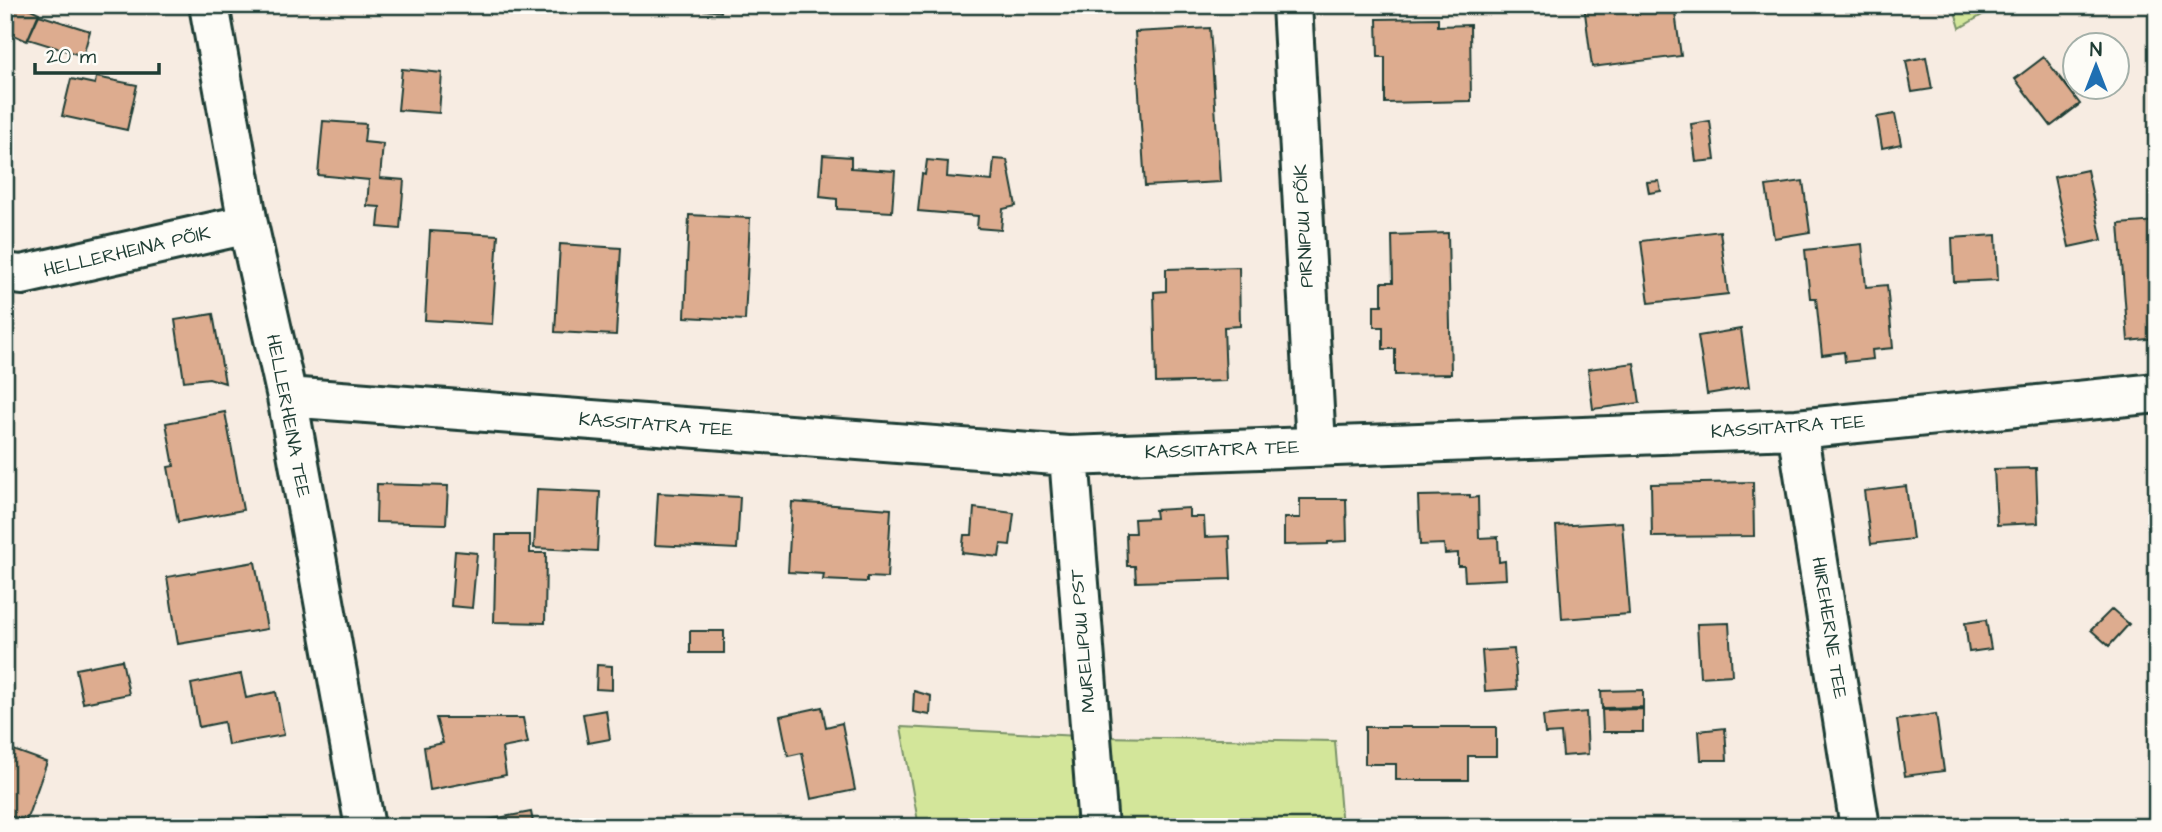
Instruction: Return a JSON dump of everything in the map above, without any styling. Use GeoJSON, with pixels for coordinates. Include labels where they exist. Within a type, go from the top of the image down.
{"type":"FeatureCollection","features":[{"type":"Feature","properties":{"kind":"street","name":"HELLERHEINA TEE"},"geometry":{"type":"LineString","coordinates":[[209,5],[248,225],[287,397],[365,827]]}},
{"type":"Feature","properties":{"kind":"street","name":"PIRNIPUU PÕIK"},"geometry":{"type":"LineString","coordinates":[[1292,5],[1316,446]]}},
{"type":"Feature","properties":{"kind":"street","name":"HELLERHEINA PÕIK"},"geometry":{"type":"LineString","coordinates":[[5,272],[22,275],[248,225]]}},
{"type":"Feature","properties":{"kind":"street","name":"KASSITATRA TEE"},"geometry":{"type":"LineString","coordinates":[[287,397],[1069,456],[1797,429],[2157,393]]}},
{"type":"Feature","properties":{"kind":"street","name":"HIIREHERNE TEE"},"geometry":{"type":"LineString","coordinates":[[1797,429],[1860,827]]}},
{"type":"Feature","properties":{"kind":"street","name":"MURELIPUU PST"},"geometry":{"type":"LineString","coordinates":[[1069,456],[1098,827]]}},
{"type":"Feature","properties":{"kind":"green space"},"geometry":{"type":"Polygon","coordinates":[[[1953,5],[1999,5],[1960,28],[1953,5]]]}},
{"type":"Feature","properties":{"kind":"green space"},"geometry":{"type":"Polygon","coordinates":[[[901,727],[1100,737],[1335,741],[1342,827],[919,827],[901,727]]]}},
{"type":"Feature","properties":{"kind":"building"},"geometry":{"type":"Polygon","coordinates":[[[5,5],[22,5],[39,13],[27,41],[5,31],[5,5]]]}},
{"type":"Feature","properties":{"kind":"building"},"geometry":{"type":"Polygon","coordinates":[[[662,5],[722,5],[721,12],[662,5]]]}},
{"type":"Feature","properties":{"kind":"building"},"geometry":{"type":"Polygon","coordinates":[[[1584,5],[1674,5],[1681,56],[1592,67],[1584,5]]]}},
{"type":"Feature","properties":{"kind":"building"},"geometry":{"type":"Polygon","coordinates":[[[1783,5],[1819,5],[1819,7],[1783,10],[1783,5]]]}},
{"type":"Feature","properties":{"kind":"building"},"geometry":{"type":"Polygon","coordinates":[[[39,15],[90,31],[83,56],[28,39],[39,15]]]}},
{"type":"Feature","properties":{"kind":"building"},"geometry":{"type":"Polygon","coordinates":[[[1438,18],[1438,26],[1470,25],[1471,101],[1385,103],[1385,57],[1378,57],[1377,19],[1438,18]]]}},
{"type":"Feature","properties":{"kind":"building"},"geometry":{"type":"Polygon","coordinates":[[[1210,28],[1220,182],[1145,186],[1135,32],[1210,28]]]}},
{"type":"Feature","properties":{"kind":"building"},"geometry":{"type":"Polygon","coordinates":[[[1926,57],[1932,89],[1912,92],[1906,61],[1926,57]]]}},
{"type":"Feature","properties":{"kind":"building"},"geometry":{"type":"Polygon","coordinates":[[[2044,57],[2060,78],[2060,102],[2080,104],[2051,126],[2015,79],[2044,57]]]}},
{"type":"Feature","properties":{"kind":"building"},"geometry":{"type":"Polygon","coordinates":[[[402,69],[442,73],[439,113],[398,110],[402,69]]]}},
{"type":"Feature","properties":{"kind":"building"},"geometry":{"type":"Polygon","coordinates":[[[96,77],[137,85],[127,130],[62,116],[71,79],[95,84],[96,77]]]}},
{"type":"Feature","properties":{"kind":"building"},"geometry":{"type":"Polygon","coordinates":[[[1895,114],[1901,144],[1882,148],[1877,117],[1895,114]]]}},
{"type":"Feature","properties":{"kind":"building"},"geometry":{"type":"Polygon","coordinates":[[[323,121],[366,124],[364,142],[383,144],[380,178],[404,180],[400,229],[378,227],[380,207],[367,206],[369,180],[318,175],[323,121]]]}},
{"type":"Feature","properties":{"kind":"building"},"geometry":{"type":"Polygon","coordinates":[[[1710,121],[1715,160],[1696,162],[1691,124],[1710,121]]]}},
{"type":"Feature","properties":{"kind":"building"},"geometry":{"type":"Polygon","coordinates":[[[823,155],[851,157],[851,168],[895,171],[892,212],[837,209],[837,199],[820,197],[823,155]]]}},
{"type":"Feature","properties":{"kind":"building"},"geometry":{"type":"Polygon","coordinates":[[[994,159],[1007,160],[1016,206],[1003,209],[1001,230],[977,228],[978,216],[918,211],[922,174],[925,175],[927,160],[948,162],[947,177],[992,181],[994,159]]]}},
{"type":"Feature","properties":{"kind":"building"},"geometry":{"type":"Polygon","coordinates":[[[2087,170],[2102,240],[2069,247],[2054,177],[2087,170]]]}},
{"type":"Feature","properties":{"kind":"building"},"geometry":{"type":"Polygon","coordinates":[[[1659,181],[1661,191],[1649,193],[1647,182],[1659,181]]]}},
{"type":"Feature","properties":{"kind":"building"},"geometry":{"type":"Polygon","coordinates":[[[1803,181],[1810,232],[1774,238],[1766,186],[1803,181]]]}},
{"type":"Feature","properties":{"kind":"building"},"geometry":{"type":"Polygon","coordinates":[[[689,215],[750,218],[745,320],[685,317],[689,215]]]}},
{"type":"Feature","properties":{"kind":"building"},"geometry":{"type":"Polygon","coordinates":[[[2157,221],[2157,338],[2128,341],[2119,224],[2157,221]]]}},
{"type":"Feature","properties":{"kind":"building"},"geometry":{"type":"Polygon","coordinates":[[[430,231],[498,235],[492,324],[425,320],[430,231]]]}},
{"type":"Feature","properties":{"kind":"building"},"geometry":{"type":"Polygon","coordinates":[[[1720,231],[1728,294],[1649,303],[1641,241],[1720,231]]]}},
{"type":"Feature","properties":{"kind":"building"},"geometry":{"type":"Polygon","coordinates":[[[1448,233],[1451,374],[1395,375],[1395,349],[1383,349],[1383,327],[1374,327],[1374,305],[1382,305],[1382,282],[1393,282],[1392,235],[1448,233]]]}},
{"type":"Feature","properties":{"kind":"building"},"geometry":{"type":"Polygon","coordinates":[[[1996,235],[1998,280],[1954,282],[1952,238],[1996,235]]]}},
{"type":"Feature","properties":{"kind":"building"},"geometry":{"type":"Polygon","coordinates":[[[560,244],[621,248],[616,335],[555,332],[560,244]]]}},
{"type":"Feature","properties":{"kind":"building"},"geometry":{"type":"Polygon","coordinates":[[[1862,244],[1866,287],[1887,285],[1893,348],[1872,350],[1873,359],[1845,362],[1844,352],[1822,355],[1816,298],[1810,298],[1805,250],[1862,244]]]}},
{"type":"Feature","properties":{"kind":"building"},"geometry":{"type":"Polygon","coordinates":[[[1239,267],[1240,326],[1224,327],[1226,381],[1156,383],[1154,292],[1166,291],[1166,269],[1239,267]]]}},
{"type":"Feature","properties":{"kind":"building"},"geometry":{"type":"Polygon","coordinates":[[[213,314],[225,383],[209,378],[184,381],[175,320],[213,314]]]}},
{"type":"Feature","properties":{"kind":"building"},"geometry":{"type":"Polygon","coordinates":[[[1741,329],[1749,387],[1707,394],[1698,336],[1741,329]]]}},
{"type":"Feature","properties":{"kind":"building"},"geometry":{"type":"Polygon","coordinates":[[[1634,363],[1640,403],[1593,409],[1588,369],[1634,363]]]}},
{"type":"Feature","properties":{"kind":"building"},"geometry":{"type":"Polygon","coordinates":[[[225,412],[243,510],[178,522],[168,467],[174,466],[166,423],[225,412]]]}},
{"type":"Feature","properties":{"kind":"building"},"geometry":{"type":"Polygon","coordinates":[[[2036,468],[2038,523],[1997,525],[1994,469],[2036,468]]]}},
{"type":"Feature","properties":{"kind":"building"},"geometry":{"type":"Polygon","coordinates":[[[1753,482],[1754,536],[1652,537],[1651,484],[1753,482]]]}},
{"type":"Feature","properties":{"kind":"building"},"geometry":{"type":"Polygon","coordinates":[[[377,484],[448,486],[446,524],[376,522],[377,484]]]}},
{"type":"Feature","properties":{"kind":"building"},"geometry":{"type":"Polygon","coordinates":[[[1906,486],[1913,539],[1871,544],[1864,491],[1906,486]]]}},
{"type":"Feature","properties":{"kind":"building"},"geometry":{"type":"Polygon","coordinates":[[[537,489],[600,492],[597,551],[534,548],[537,489]]]}},
{"type":"Feature","properties":{"kind":"building"},"geometry":{"type":"Polygon","coordinates":[[[658,493],[740,497],[737,549],[655,545],[658,493]]]}},
{"type":"Feature","properties":{"kind":"building"},"geometry":{"type":"Polygon","coordinates":[[[1470,495],[1470,498],[1478,497],[1479,538],[1498,537],[1499,562],[1505,561],[1506,579],[1465,581],[1464,566],[1458,566],[1458,553],[1445,554],[1444,544],[1420,545],[1418,496],[1470,495]]]}},
{"type":"Feature","properties":{"kind":"building"},"geometry":{"type":"Polygon","coordinates":[[[1300,499],[1346,499],[1347,541],[1284,545],[1284,518],[1300,518],[1300,499]]]}},
{"type":"Feature","properties":{"kind":"building"},"geometry":{"type":"Polygon","coordinates":[[[792,502],[891,509],[887,578],[867,577],[867,582],[823,580],[824,574],[788,572],[792,502]]]}},
{"type":"Feature","properties":{"kind":"building"},"geometry":{"type":"Polygon","coordinates":[[[974,508],[1014,513],[1010,545],[1001,544],[999,557],[962,553],[964,535],[972,535],[974,508]]]}},
{"type":"Feature","properties":{"kind":"building"},"geometry":{"type":"Polygon","coordinates":[[[1189,508],[1189,517],[1204,517],[1205,537],[1229,536],[1231,579],[1136,582],[1135,566],[1127,566],[1126,533],[1135,533],[1134,519],[1156,518],[1155,510],[1189,508]]]}},
{"type":"Feature","properties":{"kind":"building"},"geometry":{"type":"Polygon","coordinates":[[[1622,522],[1629,614],[1562,619],[1556,526],[1622,522]]]}},
{"type":"Feature","properties":{"kind":"building"},"geometry":{"type":"Polygon","coordinates":[[[496,535],[530,535],[530,553],[546,553],[545,623],[494,622],[496,535]]]}},
{"type":"Feature","properties":{"kind":"building"},"geometry":{"type":"Polygon","coordinates":[[[455,551],[477,553],[472,608],[451,606],[455,551]]]}},
{"type":"Feature","properties":{"kind":"building"},"geometry":{"type":"Polygon","coordinates":[[[255,562],[267,629],[178,644],[167,577],[255,562]]]}},
{"type":"Feature","properties":{"kind":"building"},"geometry":{"type":"Polygon","coordinates":[[[2112,609],[2129,624],[2109,646],[2091,630],[2112,609]]]}},
{"type":"Feature","properties":{"kind":"building"},"geometry":{"type":"Polygon","coordinates":[[[1986,620],[1991,649],[1969,652],[1965,623],[1986,620]]]}},
{"type":"Feature","properties":{"kind":"building"},"geometry":{"type":"Polygon","coordinates":[[[1729,623],[1732,675],[1700,677],[1697,624],[1729,623]]]}},
{"type":"Feature","properties":{"kind":"building"},"geometry":{"type":"Polygon","coordinates":[[[690,631],[724,631],[724,653],[690,653],[690,631]]]}},
{"type":"Feature","properties":{"kind":"building"},"geometry":{"type":"Polygon","coordinates":[[[1514,649],[1517,689],[1485,691],[1482,651],[1514,649]]]}},
{"type":"Feature","properties":{"kind":"building"},"geometry":{"type":"Polygon","coordinates":[[[122,660],[129,694],[83,703],[76,669],[122,660]]]}},
{"type":"Feature","properties":{"kind":"building"},"geometry":{"type":"Polygon","coordinates":[[[597,665],[612,666],[612,690],[596,689],[597,665]]]}},
{"type":"Feature","properties":{"kind":"building"},"geometry":{"type":"Polygon","coordinates":[[[241,674],[246,698],[276,692],[284,735],[228,745],[224,722],[199,727],[191,684],[241,674]]]}},
{"type":"Feature","properties":{"kind":"building"},"geometry":{"type":"Polygon","coordinates":[[[1643,690],[1643,707],[1602,708],[1601,691],[1643,690]]]}},
{"type":"Feature","properties":{"kind":"building"},"geometry":{"type":"Polygon","coordinates":[[[914,691],[931,696],[930,715],[913,712],[914,691]]]}},
{"type":"Feature","properties":{"kind":"building"},"geometry":{"type":"Polygon","coordinates":[[[822,707],[826,727],[842,723],[855,790],[811,799],[802,753],[788,756],[780,716],[822,707]]]}},
{"type":"Feature","properties":{"kind":"building"},"geometry":{"type":"Polygon","coordinates":[[[1643,709],[1643,732],[1603,732],[1602,710],[1643,709]]]}},
{"type":"Feature","properties":{"kind":"building"},"geometry":{"type":"Polygon","coordinates":[[[606,710],[610,739],[588,743],[583,714],[606,710]]]}},
{"type":"Feature","properties":{"kind":"building"},"geometry":{"type":"Polygon","coordinates":[[[1586,712],[1588,754],[1563,756],[1561,733],[1545,734],[1543,716],[1586,712]]]}},
{"type":"Feature","properties":{"kind":"building"},"geometry":{"type":"Polygon","coordinates":[[[1936,714],[1944,771],[1905,776],[1897,720],[1936,714]]]}},
{"type":"Feature","properties":{"kind":"building"},"geometry":{"type":"Polygon","coordinates":[[[436,718],[523,718],[528,743],[502,748],[506,775],[430,790],[424,747],[443,743],[436,718]]]}},
{"type":"Feature","properties":{"kind":"building"},"geometry":{"type":"Polygon","coordinates":[[[1365,727],[1496,727],[1496,756],[1468,756],[1468,780],[1396,780],[1396,764],[1365,764],[1365,727]]]}},
{"type":"Feature","properties":{"kind":"building"},"geometry":{"type":"Polygon","coordinates":[[[1725,728],[1727,760],[1701,760],[1699,731],[1725,728]]]}},
{"type":"Feature","properties":{"kind":"building"},"geometry":{"type":"Polygon","coordinates":[[[5,747],[47,762],[26,821],[5,814],[5,747]]]}},
{"type":"Feature","properties":{"kind":"building"},"geometry":{"type":"Polygon","coordinates":[[[531,812],[534,827],[449,827],[531,812]]]}},
{"type":"Feature","properties":{"kind":"building"},"geometry":{"type":"Polygon","coordinates":[[[269,818],[270,827],[225,827],[224,824],[269,818]]]}}]}
